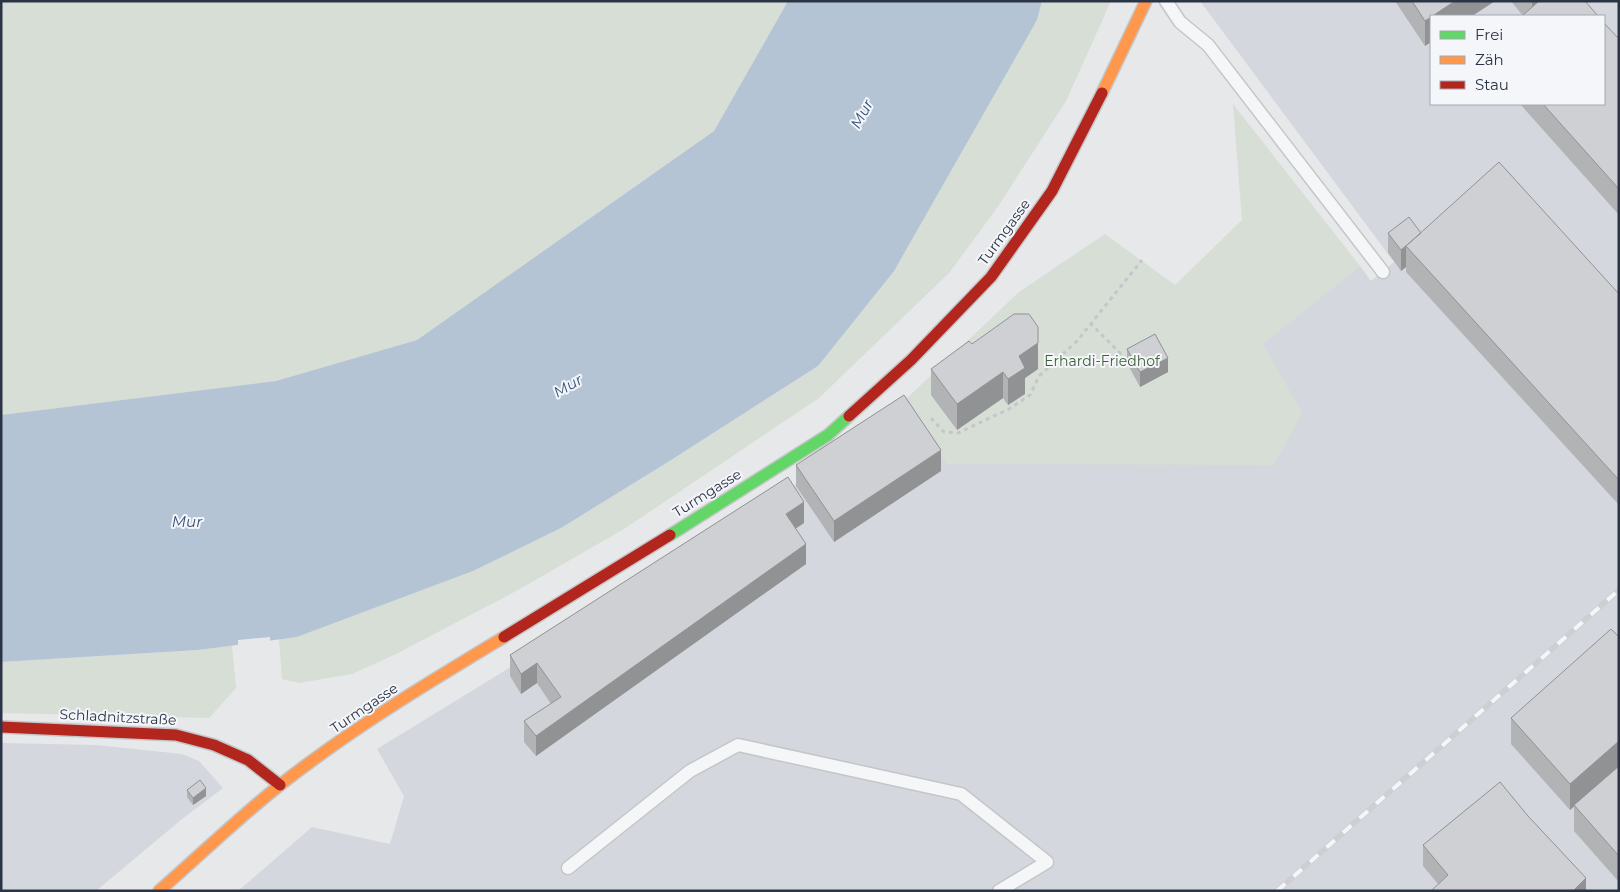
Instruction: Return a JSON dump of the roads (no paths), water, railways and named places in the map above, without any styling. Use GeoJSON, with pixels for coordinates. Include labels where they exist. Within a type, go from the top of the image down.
{"type":"FeatureCollection","features":[{"type":"Feature","properties":{"kind":"main road","name":"Turmgasse"},"geometry":{"type":"LineString","coordinates":[[159,891],[280,785],[310,762],[434,679],[589,586],[828,434],[898,372],[991,277],[1052,191],[1104,90],[1146,1]]}},
{"type":"Feature","properties":{"kind":"main road","name":"Schladnitzstraße"},"geometry":{"type":"LineString","coordinates":[[1,727],[176,735],[214,745],[248,760],[280,785]]}},
{"type":"Feature","properties":{"kind":"lane"},"geometry":{"type":"LineString","coordinates":[[1166,1],[1180,22],[1208,45],[1383,272]]}},
{"type":"Feature","properties":{"kind":"lane"},"geometry":{"type":"LineString","coordinates":[[568,868],[690,771],[738,745],[961,794],[1047,862],[999,891]]}},
{"type":"Feature","properties":{"kind":"water","name":"Mur"},"geometry":{"type":"Polygon","coordinates":[[[788,1],[1042,1],[1037,20],[894,271],[818,366],[561,528],[473,571],[297,637],[198,650],[1,662],[1,415],[276,381],[417,340],[714,131],[788,1]]]}},
{"type":"Feature","properties":{"kind":"railway"},"geometry":{"type":"LineString","coordinates":[[1277,891],[1619,590]]}},
{"type":"Feature","properties":{"kind":"park label","name":"Erhardi-Friedhof"},"geometry":{"type":"Point","coordinates":[1102,361]}}]}
